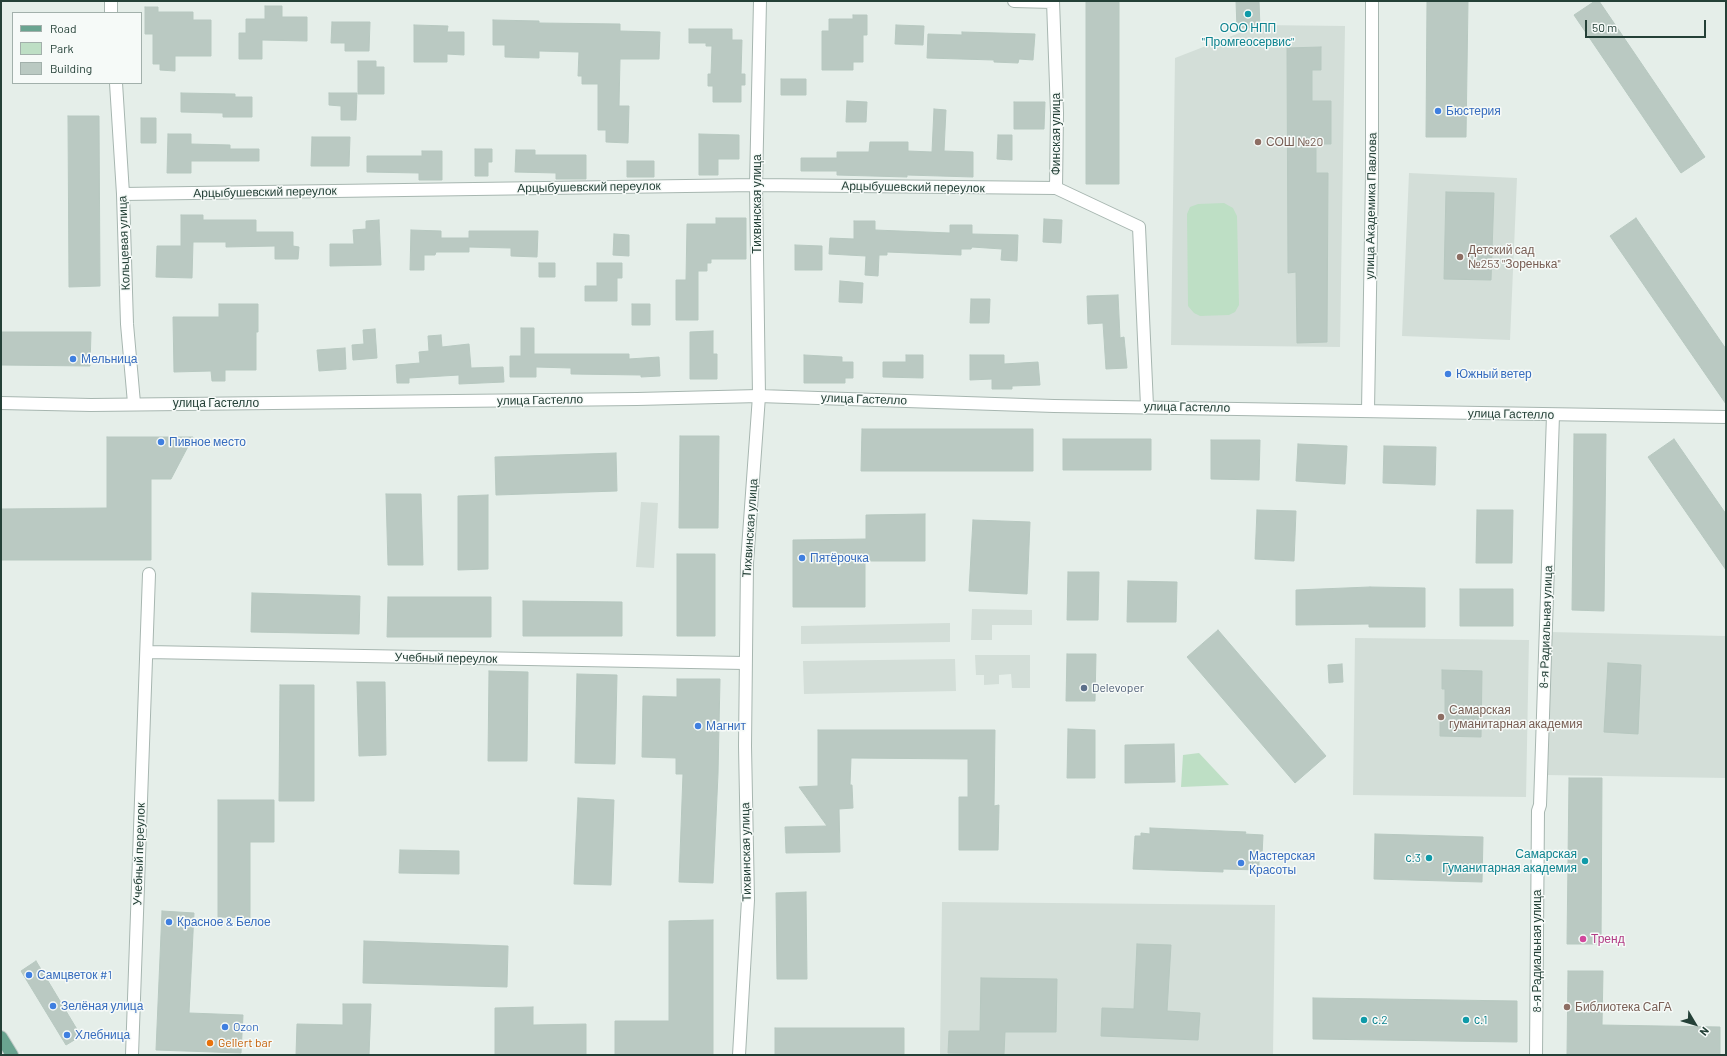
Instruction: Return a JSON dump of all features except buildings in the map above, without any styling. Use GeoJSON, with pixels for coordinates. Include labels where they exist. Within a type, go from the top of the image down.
{"type":"FeatureCollection","features":[{"type":"Feature","properties":{"kind":"main road"},"geometry":{"type":"LineString","coordinates":[[1,1037],[12,1055]]}},
{"type":"Feature","properties":{"kind":"street"},"geometry":{"type":"LineString","coordinates":[[110,1],[111,12]]}},
{"type":"Feature","properties":{"kind":"street","name":"Тихвинская улица"},"geometry":{"type":"LineString","coordinates":[[739,1055],[748,900],[745,663],[747,563],[759,396],[756,185],[760,1]]}},
{"type":"Feature","properties":{"kind":"street"},"geometry":{"type":"LineString","coordinates":[[1014,1],[1053,2]]}},
{"type":"Feature","properties":{"kind":"street","name":"улица Академика Павлова"},"geometry":{"type":"LineString","coordinates":[[1368,410],[1372,176],[1372,1]]}},
{"type":"Feature","properties":{"kind":"street","name":"Финская улица"},"geometry":{"type":"LineString","coordinates":[[1053,2],[1057,113],[1056,188],[1139,227],[1147,406]]}},
{"type":"Feature","properties":{"kind":"street","name":"Кольцевая улица"},"geometry":{"type":"LineString","coordinates":[[116,84],[123,194],[127,324],[134,403]]}},
{"type":"Feature","properties":{"kind":"street","name":"Арцыбушевский переулок"},"geometry":{"type":"LineString","coordinates":[[123,194],[756,185],[1056,188]]}},
{"type":"Feature","properties":{"kind":"street","name":"улица Гастелло"},"geometry":{"type":"LineString","coordinates":[[1,403],[91,405],[134,403],[629,399],[759,396],[1054,406],[1147,406],[1553,415],[1726,417]]}},
{"type":"Feature","properties":{"kind":"street","name":"8-я Радиальная улица"},"geometry":{"type":"LineString","coordinates":[[1536,1055],[1538,811],[1540,805],[1553,415]]}},
{"type":"Feature","properties":{"kind":"street","name":"Учебный переулок"},"geometry":{"type":"LineString","coordinates":[[132,1055],[150,574]]}},
{"type":"Feature","properties":{"kind":"street","name":"Учебный переулок"},"geometry":{"type":"LineString","coordinates":[[147,652],[745,663]]}},
{"type":"Feature","properties":{"kind":"shaded area","name":"СОШ №20"},"geometry":{"type":"Polygon","coordinates":[[[1260,25],[1345,26],[1340,347],[1171,345],[1175,58],[1260,25]]]}},
{"type":"Feature","properties":{"kind":"shaded area","name":"Детский сад №253 \"Зоренька\""},"geometry":{"type":"Polygon","coordinates":[[[1409,173],[1517,178],[1510,340],[1402,336],[1409,173]]]}},
{"type":"Feature","properties":{"kind":"shaded area"},"geometry":{"type":"Polygon","coordinates":[[[641,502],[658,503],[654,568],[636,567],[641,502]]]}},
{"type":"Feature","properties":{"kind":"shaded area"},"geometry":{"type":"Polygon","coordinates":[[[972,609],[1032,610],[1032,625],[992,625],[992,640],[971,640],[972,609]]]}},
{"type":"Feature","properties":{"kind":"shaded area"},"geometry":{"type":"Polygon","coordinates":[[[950,623],[950,642],[801,644],[801,626],[950,623]]]}},
{"type":"Feature","properties":{"kind":"shaded area","name":"Самарская гуманитарная академия"},"geometry":{"type":"Polygon","coordinates":[[[1549,632],[1726,636],[1726,778],[1546,775],[1549,632]]]}},
{"type":"Feature","properties":{"kind":"shaded area","name":"Самарская гуманитарная академия"},"geometry":{"type":"Polygon","coordinates":[[[1355,638],[1529,640],[1526,797],[1353,795],[1355,638]]]}},
{"type":"Feature","properties":{"kind":"shaded area"},"geometry":{"type":"Polygon","coordinates":[[[975,655],[1030,655],[1030,688],[1012,688],[1011,674],[999,675],[999,684],[984,685],[984,675],[976,675],[975,655]]]}},
{"type":"Feature","properties":{"kind":"shaded area"},"geometry":{"type":"Polygon","coordinates":[[[955,659],[956,691],[804,694],[803,661],[955,659]]]}},
{"type":"Feature","properties":{"kind":"shaded area"},"geometry":{"type":"Polygon","coordinates":[[[942,902],[1275,905],[1273,1055],[940,1055],[942,902]]]}},
{"type":"Feature","properties":{"kind":"green space"},"geometry":{"type":"Polygon","coordinates":[[[1224,203],[1233,208],[1237,216],[1239,305],[1235,312],[1229,315],[1200,316],[1194,313],[1188,306],[1187,214],[1190,207],[1198,204],[1224,203]]]}},
{"type":"Feature","properties":{"kind":"green space"},"geometry":{"type":"Polygon","coordinates":[[[1199,753],[1229,785],[1181,787],[1183,755],[1199,753]]]}},
{"type":"Feature","properties":{"kind":"place","name":"ООО НПП \"Промгеосервис\""},"geometry":{"type":"Point","coordinates":[1248,14]}},
{"type":"Feature","properties":{"kind":"place","name":"Бюстерия"},"geometry":{"type":"Point","coordinates":[1438,111]}},
{"type":"Feature","properties":{"kind":"place","name":"СОШ №20"},"geometry":{"type":"Point","coordinates":[1258,142]}},
{"type":"Feature","properties":{"kind":"place","name":"Детский сад №253 \"Зоренька\""},"geometry":{"type":"Point","coordinates":[1460,257]}},
{"type":"Feature","properties":{"kind":"place","name":"Мельница"},"geometry":{"type":"Point","coordinates":[73,359]}},
{"type":"Feature","properties":{"kind":"place","name":"Южный ветер"},"geometry":{"type":"Point","coordinates":[1448,374]}},
{"type":"Feature","properties":{"kind":"place","name":"Пивное место"},"geometry":{"type":"Point","coordinates":[161,442]}},
{"type":"Feature","properties":{"kind":"place","name":"Пятёрочка"},"geometry":{"type":"Point","coordinates":[802,558]}},
{"type":"Feature","properties":{"kind":"place","name":"Delevoper"},"geometry":{"type":"Point","coordinates":[1084,688]}},
{"type":"Feature","properties":{"kind":"place","name":"Самарская гуманитарная академия"},"geometry":{"type":"Point","coordinates":[1441,717]}},
{"type":"Feature","properties":{"kind":"place","name":"Магнит"},"geometry":{"type":"Point","coordinates":[698,726]}},
{"type":"Feature","properties":{"kind":"place","name":"с.3"},"geometry":{"type":"Point","coordinates":[1429,858]}},
{"type":"Feature","properties":{"kind":"place","name":"Самарская Гуманитарная академия"},"geometry":{"type":"Point","coordinates":[1585,861]}},
{"type":"Feature","properties":{"kind":"place","name":"Мастерская Красоты"},"geometry":{"type":"Point","coordinates":[1241,863]}},
{"type":"Feature","properties":{"kind":"place","name":"Красное & Белое"},"geometry":{"type":"Point","coordinates":[169,922]}},
{"type":"Feature","properties":{"kind":"place","name":"Тренд"},"geometry":{"type":"Point","coordinates":[1583,939]}},
{"type":"Feature","properties":{"kind":"place","name":"Самцветок #1"},"geometry":{"type":"Point","coordinates":[29,975]}},
{"type":"Feature","properties":{"kind":"place","name":"Зелёная улица"},"geometry":{"type":"Point","coordinates":[53,1006]}},
{"type":"Feature","properties":{"kind":"place","name":"Библиотека СаГА"},"geometry":{"type":"Point","coordinates":[1567,1007]}},
{"type":"Feature","properties":{"kind":"place","name":"с.2"},"geometry":{"type":"Point","coordinates":[1364,1020]}},
{"type":"Feature","properties":{"kind":"place","name":"с.1"},"geometry":{"type":"Point","coordinates":[1466,1020]}},
{"type":"Feature","properties":{"kind":"place","name":"Ozon"},"geometry":{"type":"Point","coordinates":[225,1027]}},
{"type":"Feature","properties":{"kind":"place","name":"Хлебница"},"geometry":{"type":"Point","coordinates":[67,1035]}},
{"type":"Feature","properties":{"kind":"place","name":"Gellert bar"},"geometry":{"type":"Point","coordinates":[210,1043]}}]}
